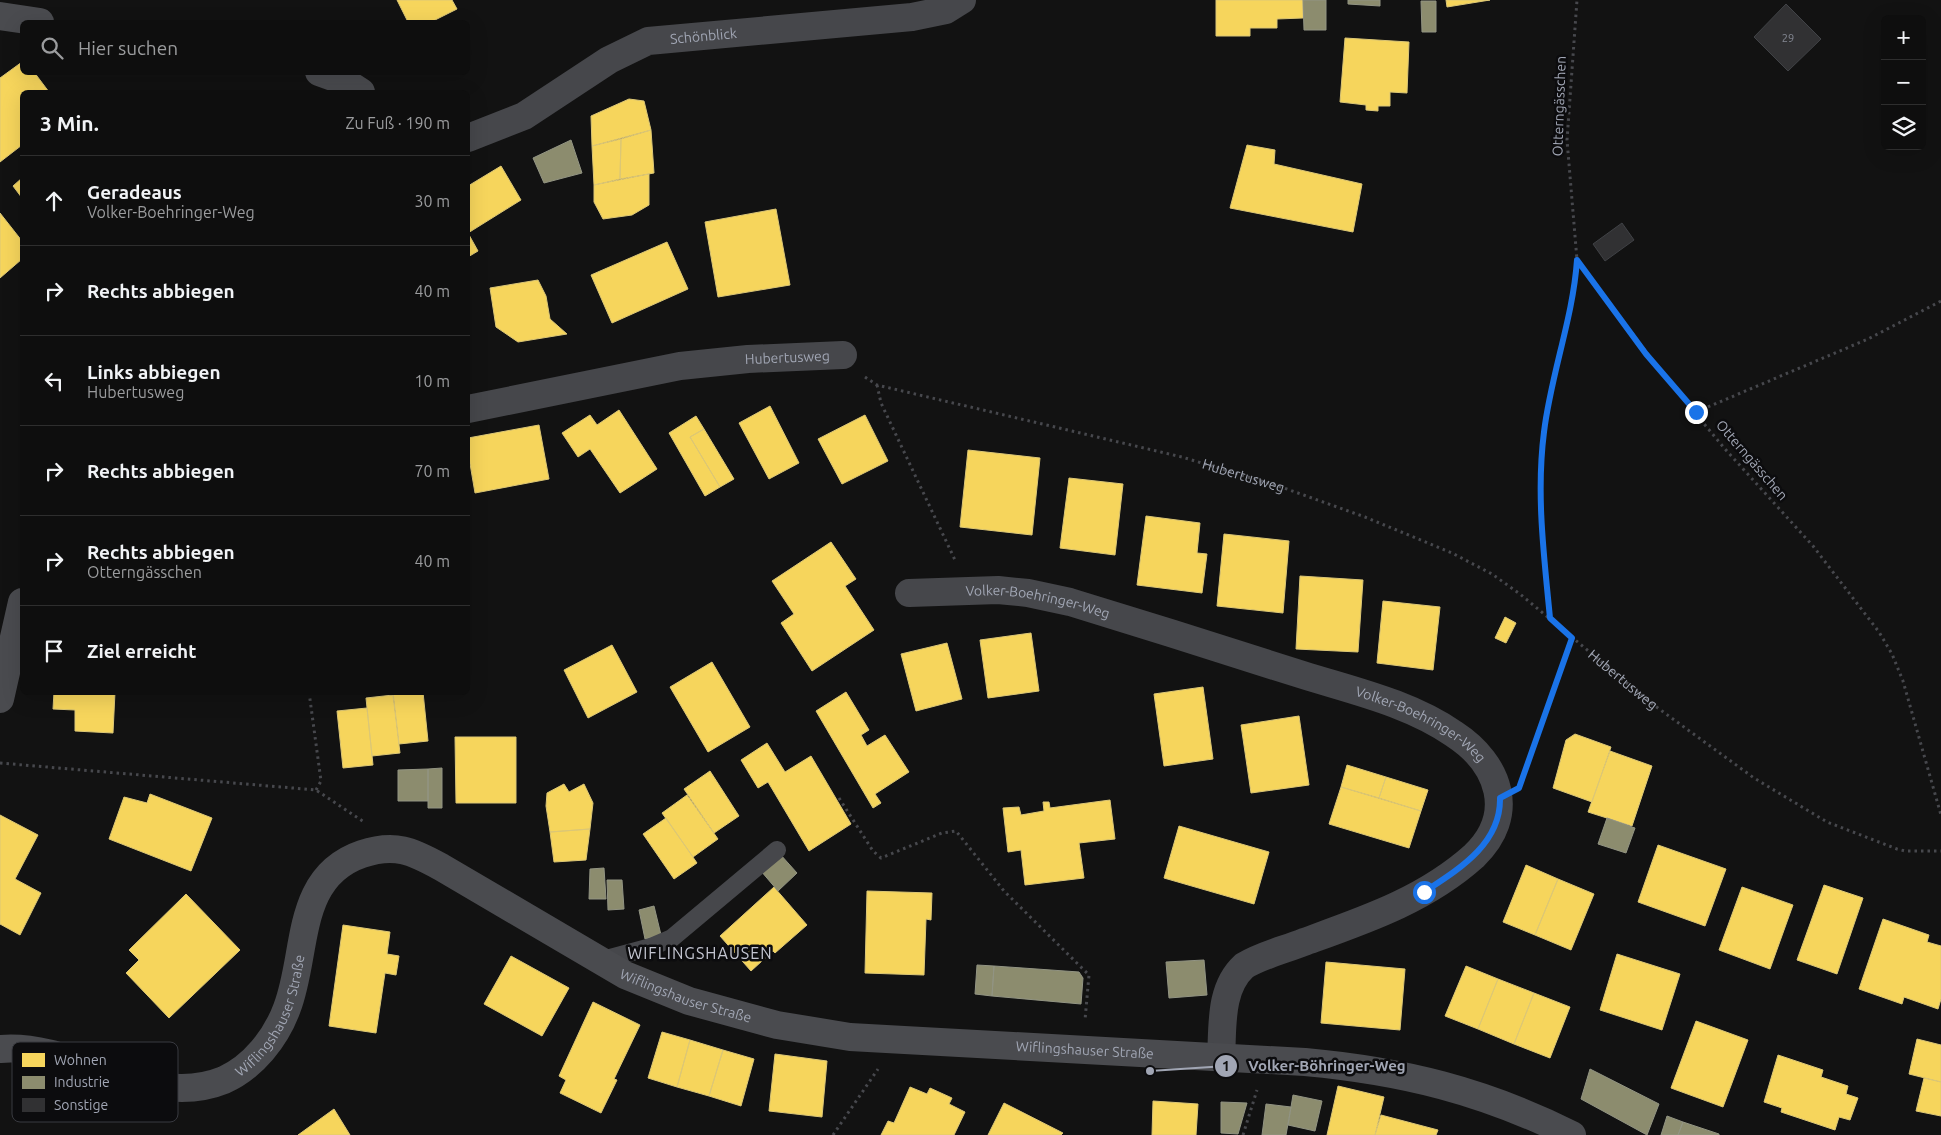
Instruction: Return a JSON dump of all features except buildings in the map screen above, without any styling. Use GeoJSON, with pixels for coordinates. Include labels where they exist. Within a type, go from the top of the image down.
{"type":"FeatureCollection","features":[{"type":"Feature","properties":{"kind":"street","name":"Schönblick"},"geometry":{"type":"LineString","coordinates":[[470,137],[519,119],[609,60],[648,41],[912,17],[946,10],[962,0]]}},
{"type":"Feature","properties":{"kind":"street"},"geometry":{"type":"LineString","coordinates":[[0,16],[27,20]]}},
{"type":"Feature","properties":{"kind":"street"},"geometry":{"type":"LineString","coordinates":[[327,75],[344,81],[358,90]]}},
{"type":"Feature","properties":{"kind":"street","name":"Hubertusweg"},"geometry":{"type":"LineString","coordinates":[[470,409],[680,366],[748,359],[843,355]]}},
{"type":"Feature","properties":{"kind":"street","name":"Volker-Boehringer-Weg"},"geometry":{"type":"LineString","coordinates":[[909,593],[1015,591],[1070,602],[1394,703],[1439,724],[1464,741],[1486,766],[1500,798],[1499,818],[1489,838],[1458,869],[1424,892],[1395,908],[1244,966],[1237,973],[1228,990],[1221,1058]]}},
{"type":"Feature","properties":{"kind":"street"},"geometry":{"type":"LineString","coordinates":[[0,699],[20,611]]}},
{"type":"Feature","properties":{"kind":"street","name":"Wiflingshauser Straße"},"geometry":{"type":"LineString","coordinates":[[178,1088],[189,1088],[212,1084],[232,1076],[258,1054],[282,1021],[296,977],[307,917],[321,886],[341,864],[356,856],[380,849],[398,849],[417,854],[489,894],[599,961],[645,984],[716,1010],[810,1031],[893,1040],[1337,1065],[1414,1078],[1504,1104],[1572,1135]]}},
{"type":"Feature","properties":{"kind":"lane","name":"Wiflingshauser Straße"},"geometry":{"type":"LineString","coordinates":[[599,961],[651,947],[672,938],[777,850]]}},
{"type":"Feature","properties":{"kind":"path","name":"Otterngässchen"},"geometry":{"type":"LineString","coordinates":[[1577,0],[1567,140],[1577,260],[1646,354],[1725,449],[1812,546],[1870,621],[1889,649],[1897,666],[1914,717],[1941,815]]}},
{"type":"Feature","properties":{"kind":"path"},"geometry":{"type":"LineString","coordinates":[[1550,618],[1540,476],[1548,407],[1573,295],[1577,260]]}},
{"type":"Feature","properties":{"kind":"path"},"geometry":{"type":"LineString","coordinates":[[1696,412],[1868,339],[1941,301]]}},
{"type":"Feature","properties":{"kind":"path","name":"Hubertusweg"},"geometry":{"type":"LineString","coordinates":[[843,355],[866,378],[878,385],[1182,457],[1284,488],[1365,517],[1452,553],[1492,574],[1550,618],[1572,638],[1692,733],[1807,811],[1826,822],[1897,849],[1905,851],[1941,851]]}},
{"type":"Feature","properties":{"kind":"path"},"geometry":{"type":"LineString","coordinates":[[878,385],[881,403],[959,570],[965,591]]}},
{"type":"Feature","properties":{"kind":"path"},"geometry":{"type":"LineString","coordinates":[[1500,798],[1519,788],[1572,638]]}},
{"type":"Feature","properties":{"kind":"path"},"geometry":{"type":"LineString","coordinates":[[309,695],[321,781],[316,790]]}},
{"type":"Feature","properties":{"kind":"path"},"geometry":{"type":"LineString","coordinates":[[0,763],[316,790],[365,822],[380,849]]}},
{"type":"Feature","properties":{"kind":"path"},"geometry":{"type":"LineString","coordinates":[[839,798],[873,851],[881,858],[942,833],[956,831],[1004,890],[1088,975],[1084,1051]]}},
{"type":"Feature","properties":{"kind":"path"},"geometry":{"type":"LineString","coordinates":[[833,1135],[870,1082],[893,1040]]}},
{"type":"Feature","properties":{"kind":"path"},"geometry":{"type":"LineString","coordinates":[[1244,1135],[1266,1060]]}},
{"type":"Feature","properties":{"kind":"place","name":"Volker-Böhringer-Weg"},"geometry":{"type":"Point","coordinates":[1150,1071]}},
{"type":"Feature","properties":{"kind":"district","name":"WIFLINGSHAUSEN"},"geometry":{"type":"Point","coordinates":[700,953]}},
{"type":"Feature","properties":{"kind":"route"},"geometry":{"type":"LineString","coordinates":[[1424,892],[1458,869],[1482,848],[1495,829],[1499,818],[1500,798],[1519,788],[1572,638],[1550,618],[1543,545],[1540,476],[1544,432],[1552,383],[1573,295],[1577,260],[1664,377],[1696,412]]}}]}
